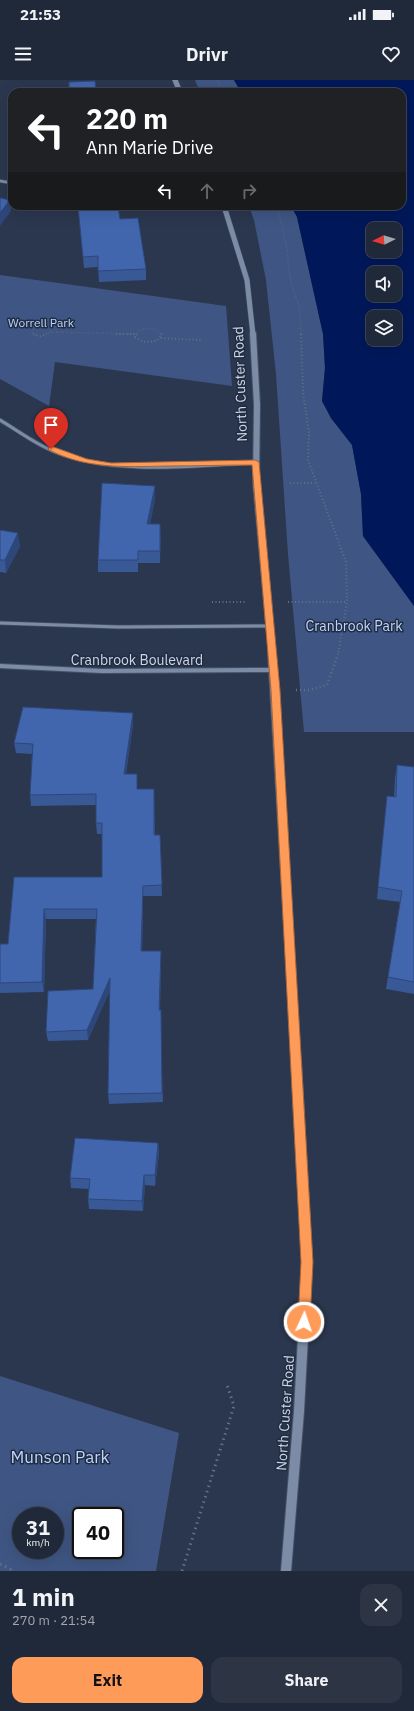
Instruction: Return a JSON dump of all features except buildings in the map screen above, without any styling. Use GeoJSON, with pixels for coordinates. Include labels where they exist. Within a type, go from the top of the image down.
{"type":"FeatureCollection","features":[{"type":"Feature","properties":{"kind":"street","name":"North Custer Road"},"geometry":{"type":"LineString","coordinates":[[225,210],[235,237],[247,280],[252,323],[256,405],[255,462],[274,670],[307,1262],[299,1411],[286,1571]]}},
{"type":"Feature","properties":{"kind":"street"},"geometry":{"type":"LineString","coordinates":[[0,420],[62,454],[87,461],[134,466],[255,462]]}},
{"type":"Feature","properties":{"kind":"street"},"geometry":{"type":"LineString","coordinates":[[0,623],[118,627],[269,626]]}},
{"type":"Feature","properties":{"kind":"street","name":"Cranbrook Boulevard"},"geometry":{"type":"LineString","coordinates":[[0,666],[66,671],[153,672],[274,670]]}},
{"type":"Feature","properties":{"kind":"path"},"geometry":{"type":"LineString","coordinates":[[278,210],[286,244],[291,283],[300,309],[303,392],[309,433],[308,460],[346,562],[347,602],[337,660],[327,685],[301,690]]}},
{"type":"Feature","properties":{"kind":"path"},"geometry":{"type":"LineString","coordinates":[[51,332],[51,329],[45,325],[35,326],[31,330],[32,333],[37,336],[47,335],[51,332],[136,334],[140,330],[152,328],[159,331],[162,335],[161,338]]}},
{"type":"Feature","properties":{"kind":"path"},"geometry":{"type":"LineString","coordinates":[[136,334],[137,339],[147,343],[161,338],[201,340]]}},
{"type":"Feature","properties":{"kind":"path"},"geometry":{"type":"LineString","coordinates":[[290,483],[316,483]]}},
{"type":"Feature","properties":{"kind":"path"},"geometry":{"type":"LineString","coordinates":[[212,602],[246,602]]}},
{"type":"Feature","properties":{"kind":"path"},"geometry":{"type":"LineString","coordinates":[[298,602],[347,602]]}},
{"type":"Feature","properties":{"kind":"path"},"geometry":{"type":"LineString","coordinates":[[182,1571],[234,1406],[227,1385]]}},
{"type":"Feature","properties":{"kind":"path"},"geometry":{"type":"LineString","coordinates":[[0,1564],[14,1571]]}},
{"type":"Feature","properties":{"kind":"green space"},"geometry":{"type":"Polygon","coordinates":[[[195,80],[234,80],[239,88],[198,88],[195,80]]]}},
{"type":"Feature","properties":{"kind":"green space","name":"Cranbrook Park"},"geometry":{"type":"Polygon","coordinates":[[[250,210],[293,210],[297,217],[323,334],[325,368],[322,401],[331,418],[352,445],[361,494],[363,536],[414,606],[414,732],[304,732],[288,554],[276,374],[266,280],[254,220],[250,210]]]}},
{"type":"Feature","properties":{"kind":"green space","name":"Worrell Park"},"geometry":{"type":"Polygon","coordinates":[[[0,275],[226,306],[232,386],[55,362],[49,406],[0,379],[0,275]]]}},
{"type":"Feature","properties":{"kind":"green space","name":"Munson Park"},"geometry":{"type":"Polygon","coordinates":[[[0,1376],[179,1433],[156,1571],[0,1571],[0,1376]]]}},
{"type":"Feature","properties":{"kind":"shaded area"},"geometry":{"type":"Polygon","coordinates":[[[234,80],[414,80],[414,606],[363,536],[361,494],[352,445],[331,418],[322,401],[325,368],[323,334],[297,217],[293,210],[406,210],[406,88],[239,88],[234,80]]]}},
{"type":"Feature","properties":{"kind":"route"},"geometry":{"type":"LineString","coordinates":[[51,449],[62,454],[87,461],[111,465],[134,466],[255,462],[275,690],[291,956],[307,1262],[304,1322]]}}]}
